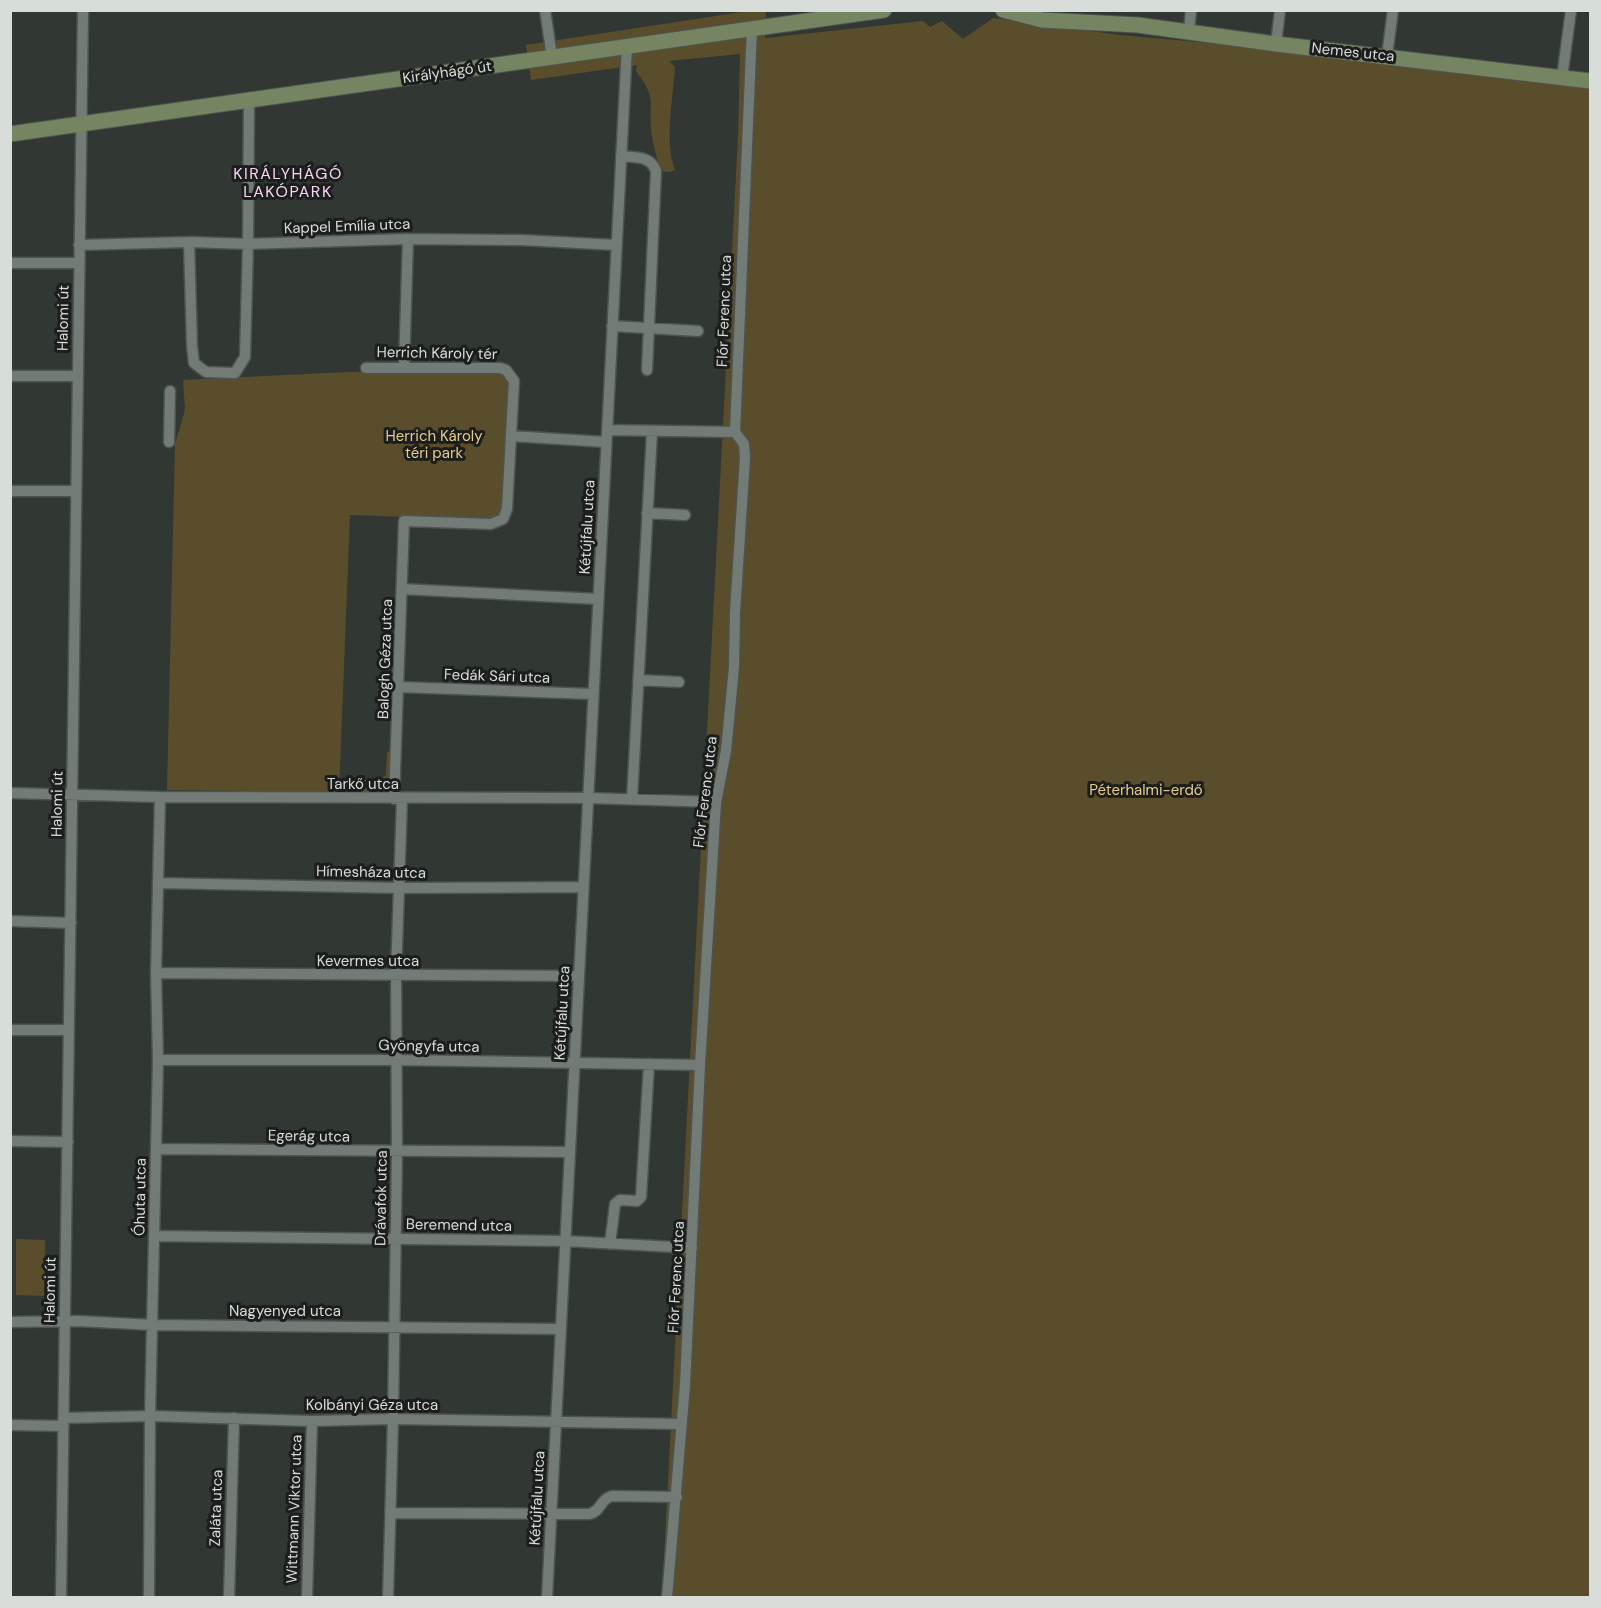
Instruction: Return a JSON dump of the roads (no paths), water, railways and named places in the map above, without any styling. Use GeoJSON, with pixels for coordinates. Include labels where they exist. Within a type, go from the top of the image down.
{"type":"FeatureCollection","features":[{"type":"Feature","properties":{"kind":"street","name":"Halomi út"},"geometry":{"type":"LineString","coordinates":[[61,1598],[83,10]]}},
{"type":"Feature","properties":{"kind":"street"},"geometry":{"type":"LineString","coordinates":[[545,10],[552,57]]}},
{"type":"Feature","properties":{"kind":"street","name":"Királyhágó út"},"geometry":{"type":"LineString","coordinates":[[10,134],[884,10]]}},
{"type":"Feature","properties":{"kind":"street","name":"Nemes utca"},"geometry":{"type":"LineString","coordinates":[[1003,10],[1042,20],[1189,31],[1276,44],[1590,81]]}},
{"type":"Feature","properties":{"kind":"street","name":"Nemes utca"},"geometry":{"type":"LineString","coordinates":[[1033,10],[1094,19],[1116,25]]}},
{"type":"Feature","properties":{"kind":"street"},"geometry":{"type":"LineString","coordinates":[[1189,31],[1191,10]]}},
{"type":"Feature","properties":{"kind":"street"},"geometry":{"type":"LineString","coordinates":[[1276,44],[1280,10]]}},
{"type":"Feature","properties":{"kind":"street"},"geometry":{"type":"LineString","coordinates":[[1387,56],[1393,10]]}},
{"type":"Feature","properties":{"kind":"street"},"geometry":{"type":"LineString","coordinates":[[1562,78],[1571,10]]}},
{"type":"Feature","properties":{"kind":"street","name":"Flór Ferenc utca"},"geometry":{"type":"LineString","coordinates":[[668,1598],[677,1497],[692,1248],[700,1065],[716,801],[726,751],[734,667],[735,612],[745,458],[744,444],[735,432],[752,28]]}},
{"type":"Feature","properties":{"kind":"street","name":"Kétújfalu utca"},"geometry":{"type":"LineString","coordinates":[[547,1598],[627,46]]}},
{"type":"Feature","properties":{"kind":"street"},"geometry":{"type":"LineString","coordinates":[[189,242],[194,363],[206,372],[235,373],[244,357],[248,244],[249,100]]}},
{"type":"Feature","properties":{"kind":"street"},"geometry":{"type":"LineString","coordinates":[[621,156],[647,159],[656,171],[646,370]]}},
{"type":"Feature","properties":{"kind":"street"},"geometry":{"type":"LineString","coordinates":[[405,368],[408,239]]}},
{"type":"Feature","properties":{"kind":"street","name":"Kappel Emília utca"},"geometry":{"type":"LineString","coordinates":[[79,245],[189,242],[248,244],[408,239],[616,244]]}},
{"type":"Feature","properties":{"kind":"street"},"geometry":{"type":"LineString","coordinates":[[10,263],[79,263]]}},
{"type":"Feature","properties":{"kind":"street"},"geometry":{"type":"LineString","coordinates":[[612,326],[698,331]]}},
{"type":"Feature","properties":{"kind":"street","name":"Herrich Károly tér"},"geometry":{"type":"LineString","coordinates":[[366,368],[500,368],[506,370],[514,381],[507,509],[503,519],[491,524],[404,521]]}},
{"type":"Feature","properties":{"kind":"street"},"geometry":{"type":"LineString","coordinates":[[10,376],[77,376]]}},
{"type":"Feature","properties":{"kind":"street"},"geometry":{"type":"LineString","coordinates":[[169,442],[170,391]]}},
{"type":"Feature","properties":{"kind":"street"},"geometry":{"type":"LineString","coordinates":[[607,430],[735,432]]}},
{"type":"Feature","properties":{"kind":"street"},"geometry":{"type":"LineString","coordinates":[[632,799],[652,432]]}},
{"type":"Feature","properties":{"kind":"street"},"geometry":{"type":"LineString","coordinates":[[511,436],[606,442]]}},
{"type":"Feature","properties":{"kind":"street"},"geometry":{"type":"LineString","coordinates":[[10,491],[76,491]]}},
{"type":"Feature","properties":{"kind":"street"},"geometry":{"type":"LineString","coordinates":[[647,513],[685,515]]}},
{"type":"Feature","properties":{"kind":"street","name":"Balogh Géza utca"},"geometry":{"type":"LineString","coordinates":[[398,799],[404,521]]}},
{"type":"Feature","properties":{"kind":"street"},"geometry":{"type":"LineString","coordinates":[[402,589],[598,598]]}},
{"type":"Feature","properties":{"kind":"street"},"geometry":{"type":"LineString","coordinates":[[638,680],[679,682]]}},
{"type":"Feature","properties":{"kind":"street","name":"Fedák Sári utca"},"geometry":{"type":"LineString","coordinates":[[399,687],[593,694]]}},
{"type":"Feature","properties":{"kind":"street","name":"Tarkő utca"},"geometry":{"type":"LineString","coordinates":[[10,793],[160,797],[588,798],[716,801]]}},
{"type":"Feature","properties":{"kind":"street","name":"Óhuta utca"},"geometry":{"type":"LineString","coordinates":[[149,1598],[160,797]]}},
{"type":"Feature","properties":{"kind":"street","name":"Drávafok utca"},"geometry":{"type":"LineString","coordinates":[[388,1598],[397,1152],[398,799]]}},
{"type":"Feature","properties":{"kind":"street","name":"Hímesháza utca"},"geometry":{"type":"LineString","coordinates":[[158,883],[399,888],[583,887]]}},
{"type":"Feature","properties":{"kind":"street"},"geometry":{"type":"LineString","coordinates":[[10,921],[71,923]]}},
{"type":"Feature","properties":{"kind":"street","name":"Kevermes utca"},"geometry":{"type":"LineString","coordinates":[[156,973],[579,976]]}},
{"type":"Feature","properties":{"kind":"street"},"geometry":{"type":"LineString","coordinates":[[10,1030],[69,1030]]}},
{"type":"Feature","properties":{"kind":"street","name":"Gyöngyfa utca"},"geometry":{"type":"LineString","coordinates":[[158,1060],[397,1060],[700,1065]]}},
{"type":"Feature","properties":{"kind":"street"},"geometry":{"type":"LineString","coordinates":[[610,1244],[615,1204],[620,1200],[637,1201],[640,1197],[649,1064]]}},
{"type":"Feature","properties":{"kind":"street"},"geometry":{"type":"LineString","coordinates":[[10,1141],[68,1142]]}},
{"type":"Feature","properties":{"kind":"street","name":"Egerág utca"},"geometry":{"type":"LineString","coordinates":[[156,1149],[570,1152]]}},
{"type":"Feature","properties":{"kind":"street","name":"Beremend utca"},"geometry":{"type":"LineString","coordinates":[[154,1236],[565,1241],[692,1248]]}},
{"type":"Feature","properties":{"kind":"street","name":"Nagyenyed utca"},"geometry":{"type":"LineString","coordinates":[[10,1322],[561,1329]]}},
{"type":"Feature","properties":{"kind":"street","name":"Kolbányi Géza utca"},"geometry":{"type":"LineString","coordinates":[[10,1425],[150,1416],[681,1424]]}},
{"type":"Feature","properties":{"kind":"street","name":"Zaláta utca"},"geometry":{"type":"LineString","coordinates":[[229,1598],[234,1418]]}},
{"type":"Feature","properties":{"kind":"street","name":"Wittmann Viktor utca"},"geometry":{"type":"LineString","coordinates":[[307,1598],[312,1420]]}},
{"type":"Feature","properties":{"kind":"street"},"geometry":{"type":"LineString","coordinates":[[391,1513],[592,1514],[598,1510],[603,1500],[612,1496],[677,1497]]}},
{"type":"Feature","properties":{"kind":"district","name":"KIRÁLYHÁGÓ LAKÓPARK"},"geometry":{"type":"Point","coordinates":[288,182]}},
{"type":"Feature","properties":{"kind":"park label","name":"Herrich Károly téri park"},"geometry":{"type":"Point","coordinates":[434,444]}},
{"type":"Feature","properties":{"kind":"park label","name":"Péterhalmi-erdő"},"geometry":{"type":"Point","coordinates":[1146,790]}}]}
